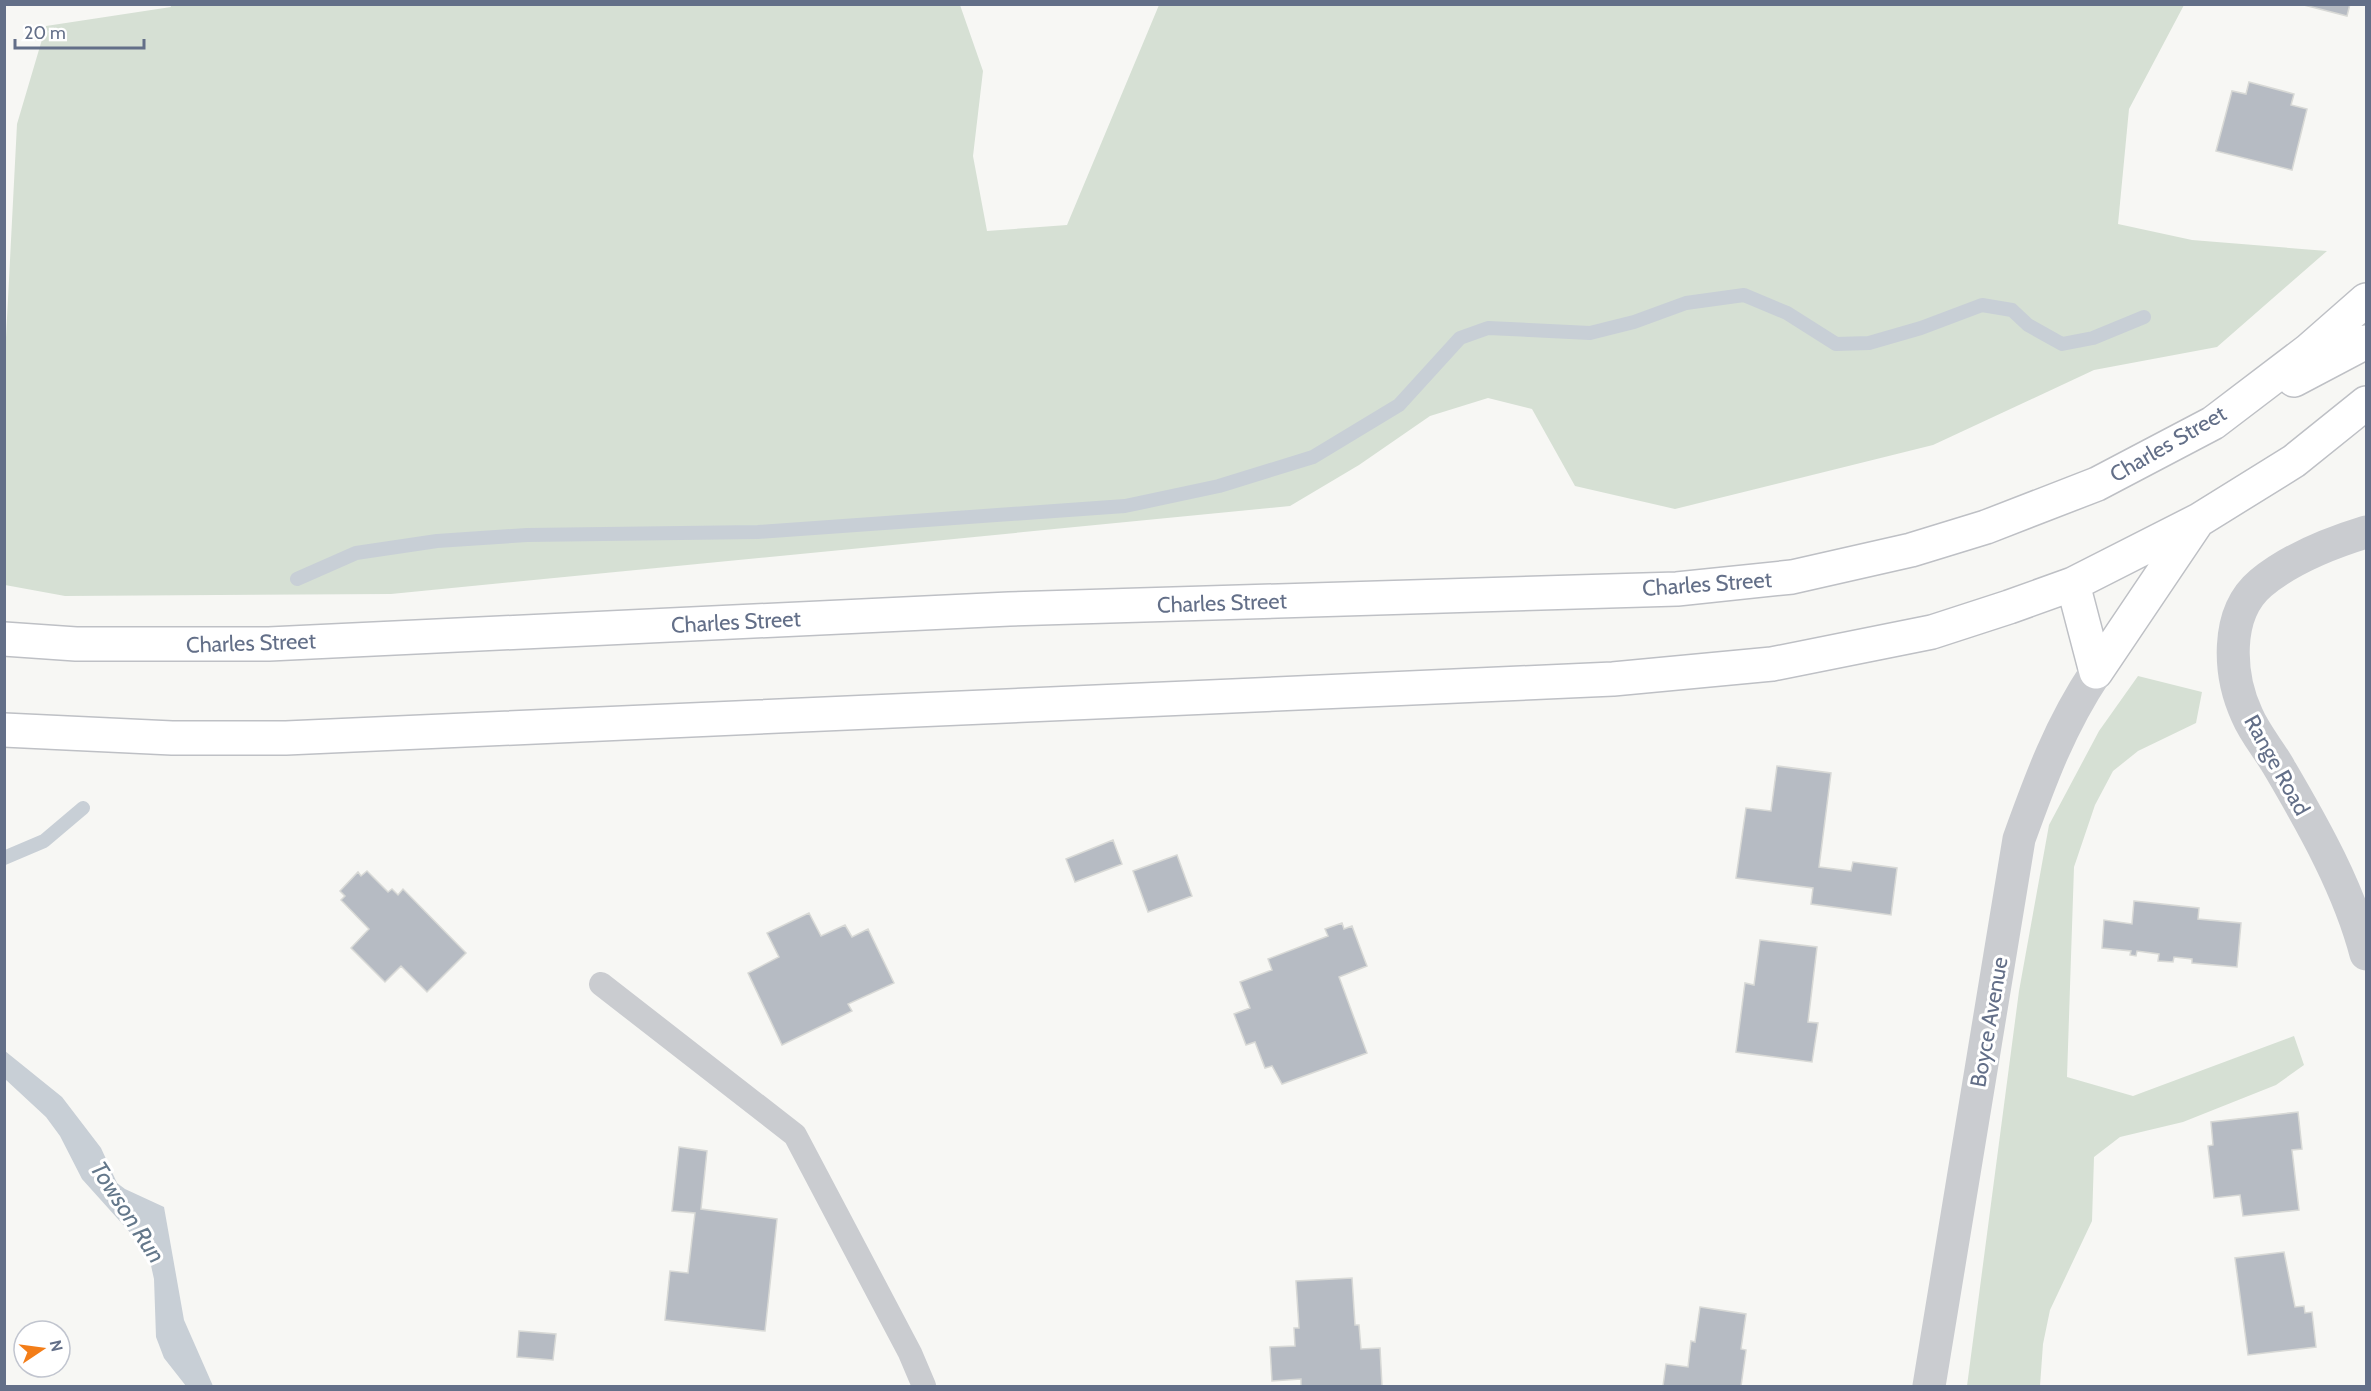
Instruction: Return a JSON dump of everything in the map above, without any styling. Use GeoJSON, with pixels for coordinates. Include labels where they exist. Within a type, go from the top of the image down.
{"type":"FeatureCollection","features":[{"type":"Feature","properties":{"kind":"main road","name":"Charles Street"},"geometry":{"type":"LineString","coordinates":[[4,639],[76,644],[269,644],[997,610],[1737,585],[1852,565],[1986,527],[2097,484],[2213,423],[2308,350],[2367,300]]}},
{"type":"Feature","properties":{"kind":"main road"},"geometry":{"type":"LineString","coordinates":[[2213,423],[2367,342]]}},
{"type":"Feature","properties":{"kind":"main road"},"geometry":{"type":"LineString","coordinates":[[4,730],[172,738],[286,738],[1613,680],[1772,664],[1932,632],[2073,584],[2199,520],[2295,461],[2367,403]]}},
{"type":"Feature","properties":{"kind":"main road"},"geometry":{"type":"LineString","coordinates":[[2096,672],[2199,520]]}},
{"type":"Feature","properties":{"kind":"main road"},"geometry":{"type":"LineString","coordinates":[[2073,584],[2096,672]]}},
{"type":"Feature","properties":{"kind":"street","name":"Range Road"},"geometry":{"type":"LineString","coordinates":[[2367,532],[2341,540],[2293,562],[2259,584],[2242,610],[2232,640],[2235,677],[2247,715],[2280,769],[2339,878],[2367,954]]}},
{"type":"Feature","properties":{"kind":"street","name":"Boyce Avenue"},"geometry":{"type":"LineString","coordinates":[[1929,1386],[2019,839],[2042,775],[2070,711],[2096,672]]}},
{"type":"Feature","properties":{"kind":"lane"},"geometry":{"type":"LineString","coordinates":[[601,984],[795,1135],[910,1353],[924,1386]]}},
{"type":"Feature","properties":{"kind":"shaded area"},"geometry":{"type":"Polygon","coordinates":[[[170,4],[960,5],[983,71],[973,156],[987,231],[1067,225],[1159,5],[2184,5],[2129,109],[2118,224],[2192,240],[2327,251],[2217,347],[2094,370],[1933,445],[1675,509],[1575,486],[1532,409],[1488,398],[1430,416],[1359,465],[1290,506],[391,594],[65,596],[5,585],[5,357],[17,124],[46,26],[171,7],[170,4]]]}},
{"type":"Feature","properties":{"kind":"shaded area"},"geometry":{"type":"Polygon","coordinates":[[[2138,676],[2202,692],[2196,723],[2138,751],[2113,771],[2095,805],[2074,867],[2067,1077],[2133,1096],[2294,1036],[2304,1065],[2276,1085],[2183,1122],[2120,1137],[2094,1157],[2092,1221],[2050,1310],[2043,1344],[2040,1386],[1967,1386],[2019,991],[2049,825],[2099,731],[2138,676]]]}},
{"type":"Feature","properties":{"kind":"water","name":"Towson Run"},"geometry":{"type":"Polygon","coordinates":[[[5,1051],[62,1097],[101,1148],[117,1183],[164,1207],[184,1320],[213,1386],[186,1386],[164,1358],[156,1337],[154,1279],[150,1261],[135,1238],[82,1179],[60,1136],[46,1117],[5,1079],[5,1051]]]}},
{"type":"Feature","properties":{"kind":"building"},"geometry":{"type":"Polygon","coordinates":[[[2300,4],[2350,4],[2347,16],[2300,4]]]}},
{"type":"Feature","properties":{"kind":"building"},"geometry":{"type":"Polygon","coordinates":[[[2249,82],[2294,94],[2291,105],[2307,109],[2292,170],[2216,151],[2232,91],[2246,94],[2249,82]]]}},
{"type":"Feature","properties":{"kind":"building"},"geometry":{"type":"Polygon","coordinates":[[[1777,766],[1831,773],[1819,867],[1851,871],[1853,862],[1897,868],[1891,915],[1811,904],[1813,888],[1736,878],[1746,808],[1771,811],[1777,766]]]}},
{"type":"Feature","properties":{"kind":"building"},"geometry":{"type":"Polygon","coordinates":[[[1113,840],[1122,864],[1075,882],[1066,859],[1113,840]]]}},
{"type":"Feature","properties":{"kind":"building"},"geometry":{"type":"Polygon","coordinates":[[[1177,855],[1192,896],[1148,912],[1133,871],[1177,855]]]}},
{"type":"Feature","properties":{"kind":"building"},"geometry":{"type":"Polygon","coordinates":[[[367,871],[388,892],[392,889],[398,895],[403,889],[466,953],[427,992],[401,966],[385,982],[351,948],[369,929],[341,900],[345,896],[340,891],[358,872],[361,876],[367,871]]]}},
{"type":"Feature","properties":{"kind":"building"},"geometry":{"type":"Polygon","coordinates":[[[2134,901],[2199,908],[2198,919],[2241,923],[2237,967],[2192,963],[2192,959],[2174,957],[2173,962],[2158,961],[2159,954],[2137,951],[2136,956],[2130,955],[2131,951],[2102,948],[2104,920],[2132,924],[2134,901]]]}},
{"type":"Feature","properties":{"kind":"building"},"geometry":{"type":"Polygon","coordinates":[[[809,913],[821,936],[845,925],[852,937],[868,929],[894,983],[848,1004],[852,1011],[782,1045],[748,973],[779,957],[767,933],[809,913]]]}},
{"type":"Feature","properties":{"kind":"building"},"geometry":{"type":"Polygon","coordinates":[[[1342,923],[1344,929],[1352,926],[1367,966],[1339,977],[1367,1053],[1282,1084],[1272,1066],[1265,1068],[1255,1042],[1246,1045],[1234,1014],[1250,1008],[1240,982],[1272,970],[1268,959],[1328,936],[1325,929],[1342,923]]]}},
{"type":"Feature","properties":{"kind":"building"},"geometry":{"type":"Polygon","coordinates":[[[1760,940],[1817,947],[1808,1022],[1818,1023],[1812,1062],[1736,1052],[1745,983],[1754,985],[1760,940]]]}},
{"type":"Feature","properties":{"kind":"building"},"geometry":{"type":"Polygon","coordinates":[[[2298,1112],[2302,1149],[2292,1150],[2299,1210],[2243,1216],[2240,1195],[2214,1198],[2208,1146],[2213,1145],[2211,1122],[2298,1112]]]}},
{"type":"Feature","properties":{"kind":"building"},"geometry":{"type":"Polygon","coordinates":[[[679,1147],[707,1151],[701,1209],[777,1219],[765,1331],[665,1320],[670,1271],[688,1273],[695,1213],[672,1211],[679,1147]]]}},
{"type":"Feature","properties":{"kind":"building"},"geometry":{"type":"Polygon","coordinates":[[[2284,1252],[2295,1307],[2304,1306],[2305,1313],[2312,1312],[2316,1347],[2248,1355],[2235,1258],[2284,1252]]]}},
{"type":"Feature","properties":{"kind":"building"},"geometry":{"type":"Polygon","coordinates":[[[1352,1278],[1355,1325],[1359,1325],[1361,1349],[1380,1348],[1382,1386],[1301,1386],[1301,1379],[1272,1381],[1270,1347],[1295,1346],[1294,1328],[1299,1328],[1296,1281],[1352,1278]]]}},
{"type":"Feature","properties":{"kind":"building"},"geometry":{"type":"Polygon","coordinates":[[[1700,1307],[1746,1314],[1741,1349],[1746,1350],[1741,1386],[1663,1386],[1666,1364],[1688,1367],[1691,1341],[1695,1342],[1700,1307]]]}},
{"type":"Feature","properties":{"kind":"building"},"geometry":{"type":"Polygon","coordinates":[[[519,1331],[556,1334],[553,1360],[517,1357],[519,1331]]]}},
{"type":"Feature","properties":{"kind":"waterway"},"geometry":{"type":"LineString","coordinates":[[297,579],[356,553],[437,541],[527,535],[758,532],[1125,506],[1219,486],[1313,457],[1399,405],[1460,338],[1488,328],[1590,333],[1634,322],[1686,303],[1744,295],[1787,313],[1836,344],[1869,343],[1921,328],[1982,305],[2012,310],[2028,325],[2062,344],[2093,338],[2144,317]]}},
{"type":"Feature","properties":{"kind":"waterway"},"geometry":{"type":"LineString","coordinates":[[4,858],[44,841],[83,808]]}}]}
